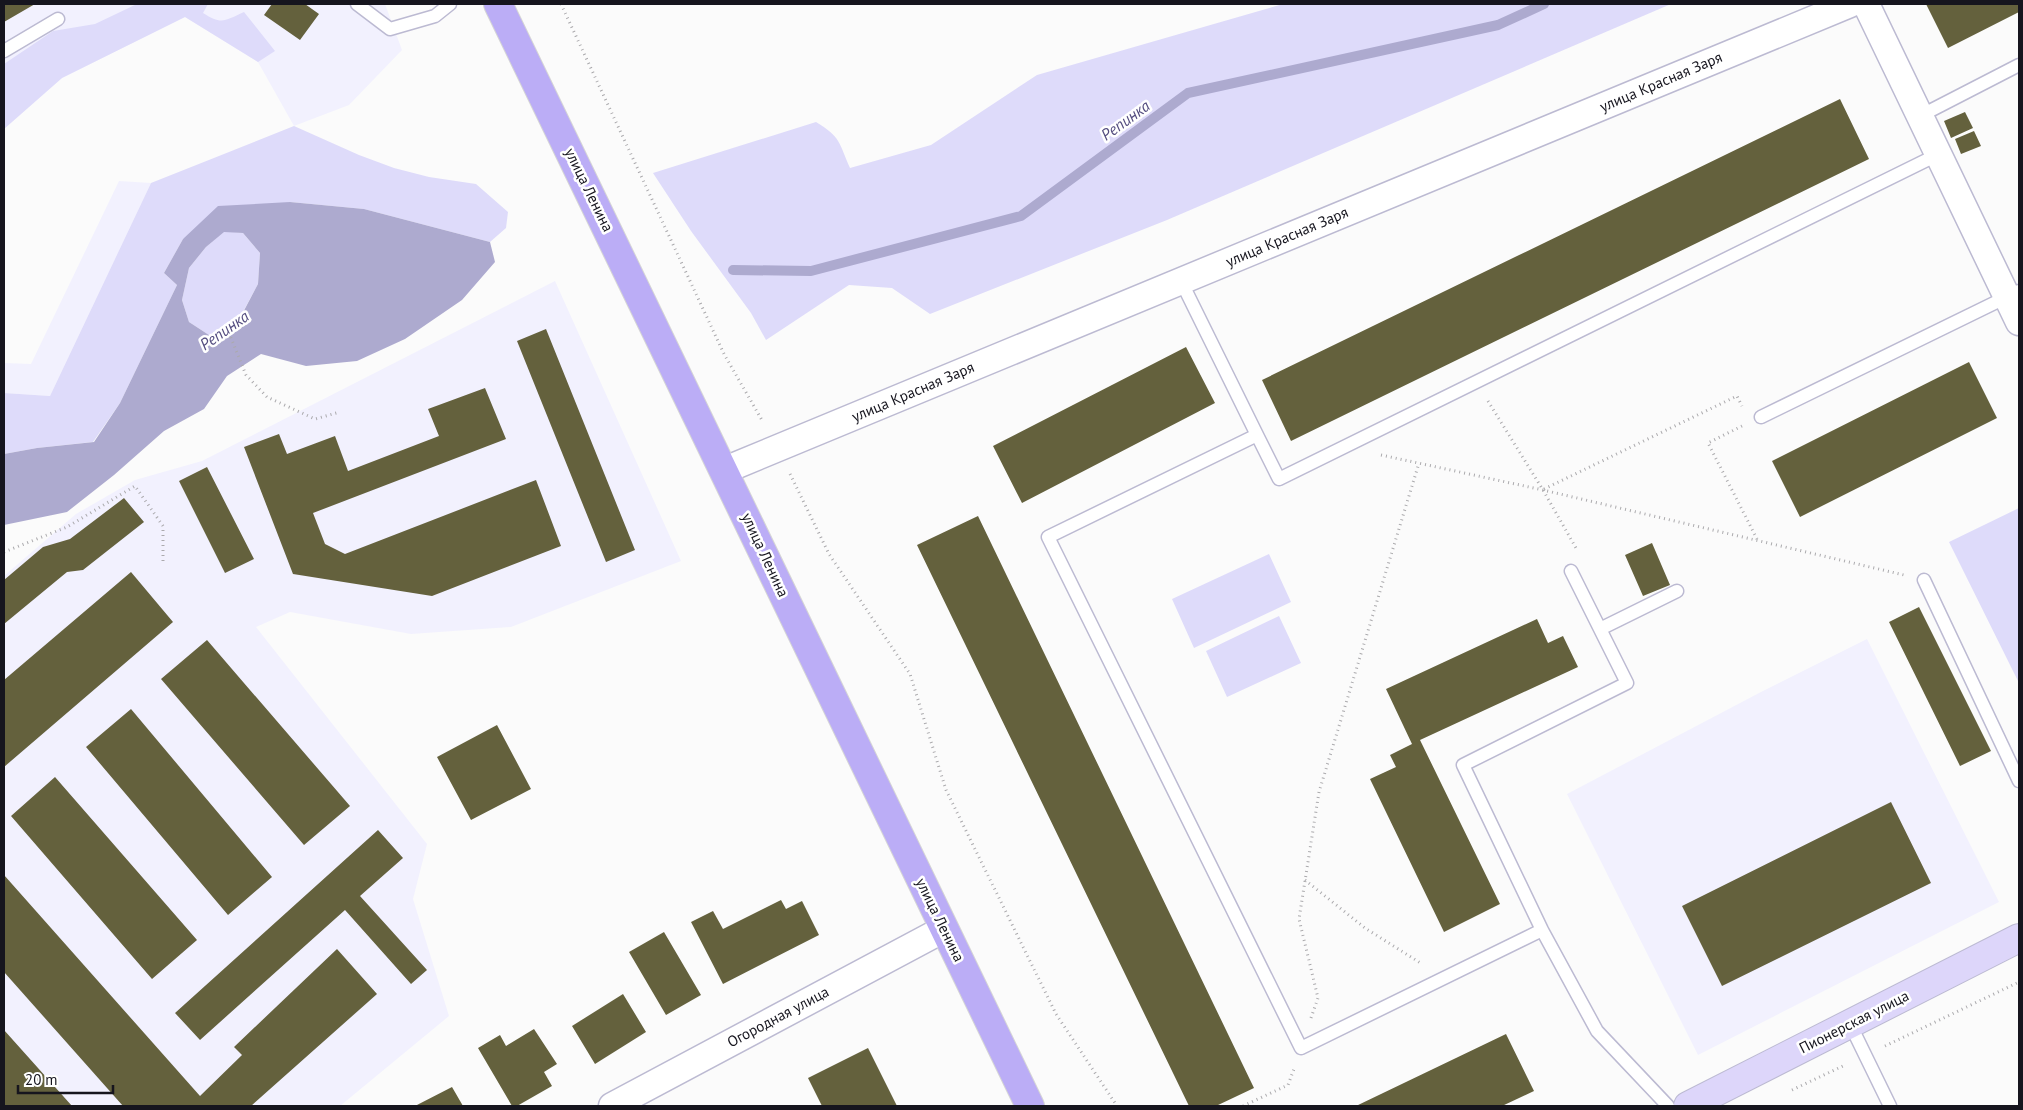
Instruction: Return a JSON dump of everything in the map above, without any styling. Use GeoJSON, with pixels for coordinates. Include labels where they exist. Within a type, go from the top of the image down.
{"type":"FeatureCollection","features":[{"type":"Feature","properties":{"kind":"main road","name":"улица Ленина"},"geometry":{"type":"LineString","coordinates":[[498,4],[725,470],[783,596],[1030,1106]]}},
{"type":"Feature","properties":{"kind":"street","name":"улица Красная Заря"},"geometry":{"type":"LineString","coordinates":[[725,470],[1850,4]]}},
{"type":"Feature","properties":{"kind":"street"},"geometry":{"type":"LineString","coordinates":[[1866,4],[1938,154],[2013,294],[2019,322]]}},
{"type":"Feature","properties":{"kind":"street","name":"Огородная улица"},"geometry":{"type":"LineString","coordinates":[[612,1106],[944,929]]}},
{"type":"Feature","properties":{"kind":"street","name":"Пионерская улица"},"geometry":{"type":"LineString","coordinates":[[1688,1106],[2019,938]]}},
{"type":"Feature","properties":{"kind":"lane"},"geometry":{"type":"LineString","coordinates":[[357,4],[390,29],[435,16],[450,4]]}},
{"type":"Feature","properties":{"kind":"lane"},"geometry":{"type":"LineString","coordinates":[[4,51],[58,19]]}},
{"type":"Feature","properties":{"kind":"lane"},"geometry":{"type":"LineString","coordinates":[[1920,116],[2019,66]]}},
{"type":"Feature","properties":{"kind":"lane"},"geometry":{"type":"LineString","coordinates":[[1181,281],[1279,479],[1938,154]]}},
{"type":"Feature","properties":{"kind":"lane"},"geometry":{"type":"LineString","coordinates":[[1755,420],[2013,294]]}},
{"type":"Feature","properties":{"kind":"lane"},"geometry":{"type":"LineString","coordinates":[[1257,435],[1048,537],[1301,1048],[1542,930]]}},
{"type":"Feature","properties":{"kind":"lane"},"geometry":{"type":"LineString","coordinates":[[1571,571],[1627,683],[1463,765],[1542,930],[1597,1031],[1668,1106]]}},
{"type":"Feature","properties":{"kind":"lane"},"geometry":{"type":"LineString","coordinates":[[1924,580],[2019,781]]}},
{"type":"Feature","properties":{"kind":"lane"},"geometry":{"type":"LineString","coordinates":[[1600,629],[1677,591]]}},
{"type":"Feature","properties":{"kind":"lane"},"geometry":{"type":"LineString","coordinates":[[1850,1024],[1890,1106]]}},
{"type":"Feature","properties":{"kind":"path"},"geometry":{"type":"LineString","coordinates":[[561,4],[724,354],[778,448],[829,554],[910,674],[946,790],[1056,1014],[1117,1106]]}},
{"type":"Feature","properties":{"kind":"path"},"geometry":{"type":"LineString","coordinates":[[227,328],[246,375],[267,397],[315,419],[340,412]]}},
{"type":"Feature","properties":{"kind":"path"},"geometry":{"type":"LineString","coordinates":[[1476,382],[1543,490],[1580,557],[1571,571]]}},
{"type":"Feature","properties":{"kind":"path"},"geometry":{"type":"LineString","coordinates":[[1543,490],[1736,396],[1755,420],[1708,443],[1757,540]]}},
{"type":"Feature","properties":{"kind":"path"},"geometry":{"type":"LineString","coordinates":[[1344,447],[1543,490],[1924,580]]}},
{"type":"Feature","properties":{"kind":"path"},"geometry":{"type":"LineString","coordinates":[[1243,1106],[1288,1085],[1318,998],[1298,918],[1319,792],[1419,463]]}},
{"type":"Feature","properties":{"kind":"path"},"geometry":{"type":"LineString","coordinates":[[4,552],[67,527],[135,486],[163,526],[163,566]]}},
{"type":"Feature","properties":{"kind":"path"},"geometry":{"type":"LineString","coordinates":[[1305,879],[1365,928],[1444,978]]}},
{"type":"Feature","properties":{"kind":"path"},"geometry":{"type":"LineString","coordinates":[[1784,1094],[2019,982]]}},
{"type":"Feature","properties":{"kind":"shaded area"},"geometry":{"type":"Polygon","coordinates":[[[4,4],[385,4],[402,50],[349,105],[294,126],[258,62],[185,17],[62,78],[4,129],[4,4]]]}},
{"type":"Feature","properties":{"kind":"shaded area"},"geometry":{"type":"Polygon","coordinates":[[[137,4],[208,4],[203,13],[219,20],[244,12],[275,51],[258,62],[185,17],[62,78],[4,129],[4,64],[53,31],[95,24],[137,4]]]}},
{"type":"Feature","properties":{"kind":"shaded area"},"geometry":{"type":"Polygon","coordinates":[[[1283,4],[1671,4],[1167,220],[930,314],[892,288],[849,285],[766,340],[751,313],[691,231],[653,173],[816,122],[830,132],[838,141],[850,168],[931,145],[1037,75],[1283,4]]]}},
{"type":"Feature","properties":{"kind":"shaded area"},"geometry":{"type":"Polygon","coordinates":[[[294,126],[359,155],[394,168],[429,177],[476,184],[508,212],[506,228],[490,242],[364,209],[290,202],[183,239],[164,273],[177,285],[120,403],[93,442],[37,448],[4,454],[4,393],[50,396],[151,183],[294,126]]]}},
{"type":"Feature","properties":{"kind":"shaded area"},"geometry":{"type":"Polygon","coordinates":[[[119,181],[151,183],[50,396],[4,393],[4,363],[31,364],[119,181]]]}},
{"type":"Feature","properties":{"kind":"shaded area"},"geometry":{"type":"Polygon","coordinates":[[[224,231],[243,233],[260,253],[258,284],[238,321],[212,337],[189,322],[182,300],[189,268],[206,247],[224,231]]]}},
{"type":"Feature","properties":{"kind":"shaded area"},"geometry":{"type":"Polygon","coordinates":[[[555,281],[681,561],[511,627],[411,634],[290,612],[256,627],[427,844],[413,899],[449,1016],[340,1106],[4,1105],[4,576],[76,514],[135,480],[202,461],[555,281]]]}},
{"type":"Feature","properties":{"kind":"shaded area"},"geometry":{"type":"Polygon","coordinates":[[[2019,508],[2019,680],[2018,681],[1949,542],[2019,508]]]}},
{"type":"Feature","properties":{"kind":"shaded area"},"geometry":{"type":"Polygon","coordinates":[[[1269,554],[1291,602],[1194,648],[1172,599],[1269,554]]]}},
{"type":"Feature","properties":{"kind":"shaded area"},"geometry":{"type":"Polygon","coordinates":[[[1279,616],[1301,663],[1227,697],[1206,651],[1279,616]]]}},
{"type":"Feature","properties":{"kind":"shaded area"},"geometry":{"type":"Polygon","coordinates":[[[1867,639],[1999,902],[1698,1055],[1567,794],[1761,692],[1867,639]]]}},
{"type":"Feature","properties":{"kind":"water"},"geometry":{"type":"Polygon","coordinates":[[[290,202],[364,209],[490,242],[495,262],[462,300],[405,339],[357,361],[306,366],[261,354],[227,376],[204,409],[164,431],[114,475],[67,512],[4,525],[4,454],[37,448],[94,442],[120,403],[177,285],[164,273],[183,239],[218,206],[290,202]],[[224,232],[206,247],[189,268],[182,300],[189,322],[212,337],[239,320],[258,284],[260,253],[243,233],[224,232]]]}},
{"type":"Feature","properties":{"kind":"building"},"geometry":{"type":"Polygon","coordinates":[[[4,4],[35,4],[4,22],[4,4]]]}},
{"type":"Feature","properties":{"kind":"building"},"geometry":{"type":"Polygon","coordinates":[[[272,4],[305,4],[319,14],[300,40],[264,15],[272,4]]]}},
{"type":"Feature","properties":{"kind":"building"},"geometry":{"type":"Polygon","coordinates":[[[1926,4],[2019,4],[2019,12],[1948,48],[1926,4]]]}},
{"type":"Feature","properties":{"kind":"building"},"geometry":{"type":"Polygon","coordinates":[[[1840,99],[1869,159],[1291,441],[1262,380],[1840,99]]]}},
{"type":"Feature","properties":{"kind":"building"},"geometry":{"type":"Polygon","coordinates":[[[1965,112],[1973,128],[1951,138],[1944,121],[1965,112]]]}},
{"type":"Feature","properties":{"kind":"building"},"geometry":{"type":"Polygon","coordinates":[[[1974,131],[1981,146],[1961,154],[1955,139],[1974,131]]]}},
{"type":"Feature","properties":{"kind":"building"},"geometry":{"type":"Polygon","coordinates":[[[546,329],[635,550],[606,562],[517,341],[546,329]]]}},
{"type":"Feature","properties":{"kind":"building"},"geometry":{"type":"Polygon","coordinates":[[[1186,347],[1215,403],[1022,503],[993,446],[1186,347]]]}},
{"type":"Feature","properties":{"kind":"building"},"geometry":{"type":"Polygon","coordinates":[[[1969,362],[1997,418],[1800,517],[1772,461],[1969,362]]]}},
{"type":"Feature","properties":{"kind":"building"},"geometry":{"type":"Polygon","coordinates":[[[485,388],[506,439],[313,513],[325,544],[345,554],[536,480],[561,546],[432,596],[293,574],[244,447],[279,434],[287,454],[335,436],[348,471],[439,436],[428,409],[485,388]]]}},
{"type":"Feature","properties":{"kind":"building"},"geometry":{"type":"Polygon","coordinates":[[[207,467],[254,559],[225,573],[179,481],[207,467]]]}},
{"type":"Feature","properties":{"kind":"building"},"geometry":{"type":"Polygon","coordinates":[[[124,498],[144,522],[83,570],[67,572],[4,624],[4,580],[43,547],[70,539],[124,498]]]}},
{"type":"Feature","properties":{"kind":"building"},"geometry":{"type":"Polygon","coordinates":[[[978,516],[1254,1088],[1216,1106],[1189,1106],[917,545],[978,516]]]}},
{"type":"Feature","properties":{"kind":"building"},"geometry":{"type":"Polygon","coordinates":[[[1652,543],[1670,585],[1643,596],[1625,555],[1652,543]]]}},
{"type":"Feature","properties":{"kind":"building"},"geometry":{"type":"Polygon","coordinates":[[[131,572],[173,622],[4,767],[4,680],[131,572]]]}},
{"type":"Feature","properties":{"kind":"building"},"geometry":{"type":"Polygon","coordinates":[[[1919,607],[1991,751],[1960,766],[1889,622],[1919,607]]]}},
{"type":"Feature","properties":{"kind":"building"},"geometry":{"type":"Polygon","coordinates":[[[1537,619],[1548,643],[1563,636],[1578,667],[1420,740],[1500,904],[1444,932],[1370,779],[1396,767],[1390,755],[1412,744],[1386,689],[1537,619]]]}},
{"type":"Feature","properties":{"kind":"building"},"geometry":{"type":"Polygon","coordinates":[[[207,640],[350,806],[304,845],[161,679],[207,640]]]}},
{"type":"Feature","properties":{"kind":"building"},"geometry":{"type":"Polygon","coordinates":[[[131,709],[272,877],[228,915],[86,747],[131,709]]]}},
{"type":"Feature","properties":{"kind":"building"},"geometry":{"type":"Polygon","coordinates":[[[497,725],[531,789],[471,820],[437,757],[497,725]]]}},
{"type":"Feature","properties":{"kind":"building"},"geometry":{"type":"Polygon","coordinates":[[[55,777],[197,940],[152,979],[11,816],[55,777]]]}},
{"type":"Feature","properties":{"kind":"building"},"geometry":{"type":"Polygon","coordinates":[[[1891,802],[1931,883],[1722,986],[1682,906],[1891,802]]]}},
{"type":"Feature","properties":{"kind":"building"},"geometry":{"type":"Polygon","coordinates":[[[378,830],[403,858],[360,896],[427,970],[411,984],[345,910],[200,1040],[175,1013],[378,830]]]}},
{"type":"Feature","properties":{"kind":"building"},"geometry":{"type":"Polygon","coordinates":[[[4,875],[200,1096],[242,1055],[234,1047],[337,949],[377,994],[251,1106],[123,1106],[4,972],[4,875]]]}},
{"type":"Feature","properties":{"kind":"building"},"geometry":{"type":"Polygon","coordinates":[[[781,900],[786,909],[802,901],[819,935],[723,984],[691,922],[713,911],[723,929],[781,900]]]}},
{"type":"Feature","properties":{"kind":"building"},"geometry":{"type":"Polygon","coordinates":[[[664,932],[701,995],[666,1015],[629,952],[664,932]]]}},
{"type":"Feature","properties":{"kind":"building"},"geometry":{"type":"Polygon","coordinates":[[[623,994],[646,1032],[595,1064],[572,1026],[623,994]]]}},
{"type":"Feature","properties":{"kind":"building"},"geometry":{"type":"Polygon","coordinates":[[[534,1029],[557,1064],[544,1072],[552,1086],[517,1106],[512,1106],[478,1048],[500,1035],[506,1046],[534,1029]]]}},
{"type":"Feature","properties":{"kind":"building"},"geometry":{"type":"Polygon","coordinates":[[[4,1030],[72,1106],[4,1105],[4,1030]]]}},
{"type":"Feature","properties":{"kind":"building"},"geometry":{"type":"Polygon","coordinates":[[[1506,1034],[1534,1091],[1502,1106],[1356,1106],[1506,1034]]]}},
{"type":"Feature","properties":{"kind":"building"},"geometry":{"type":"Polygon","coordinates":[[[868,1048],[897,1106],[822,1106],[808,1078],[868,1048]]]}},
{"type":"Feature","properties":{"kind":"building"},"geometry":{"type":"Polygon","coordinates":[[[452,1087],[463,1106],[415,1106],[452,1087]]]}},
{"type":"Feature","properties":{"kind":"waterway","name":"Репинка"},"geometry":{"type":"LineString","coordinates":[[733,270],[811,271],[1021,216],[1188,93],[1498,25],[1544,4]]}}]}
